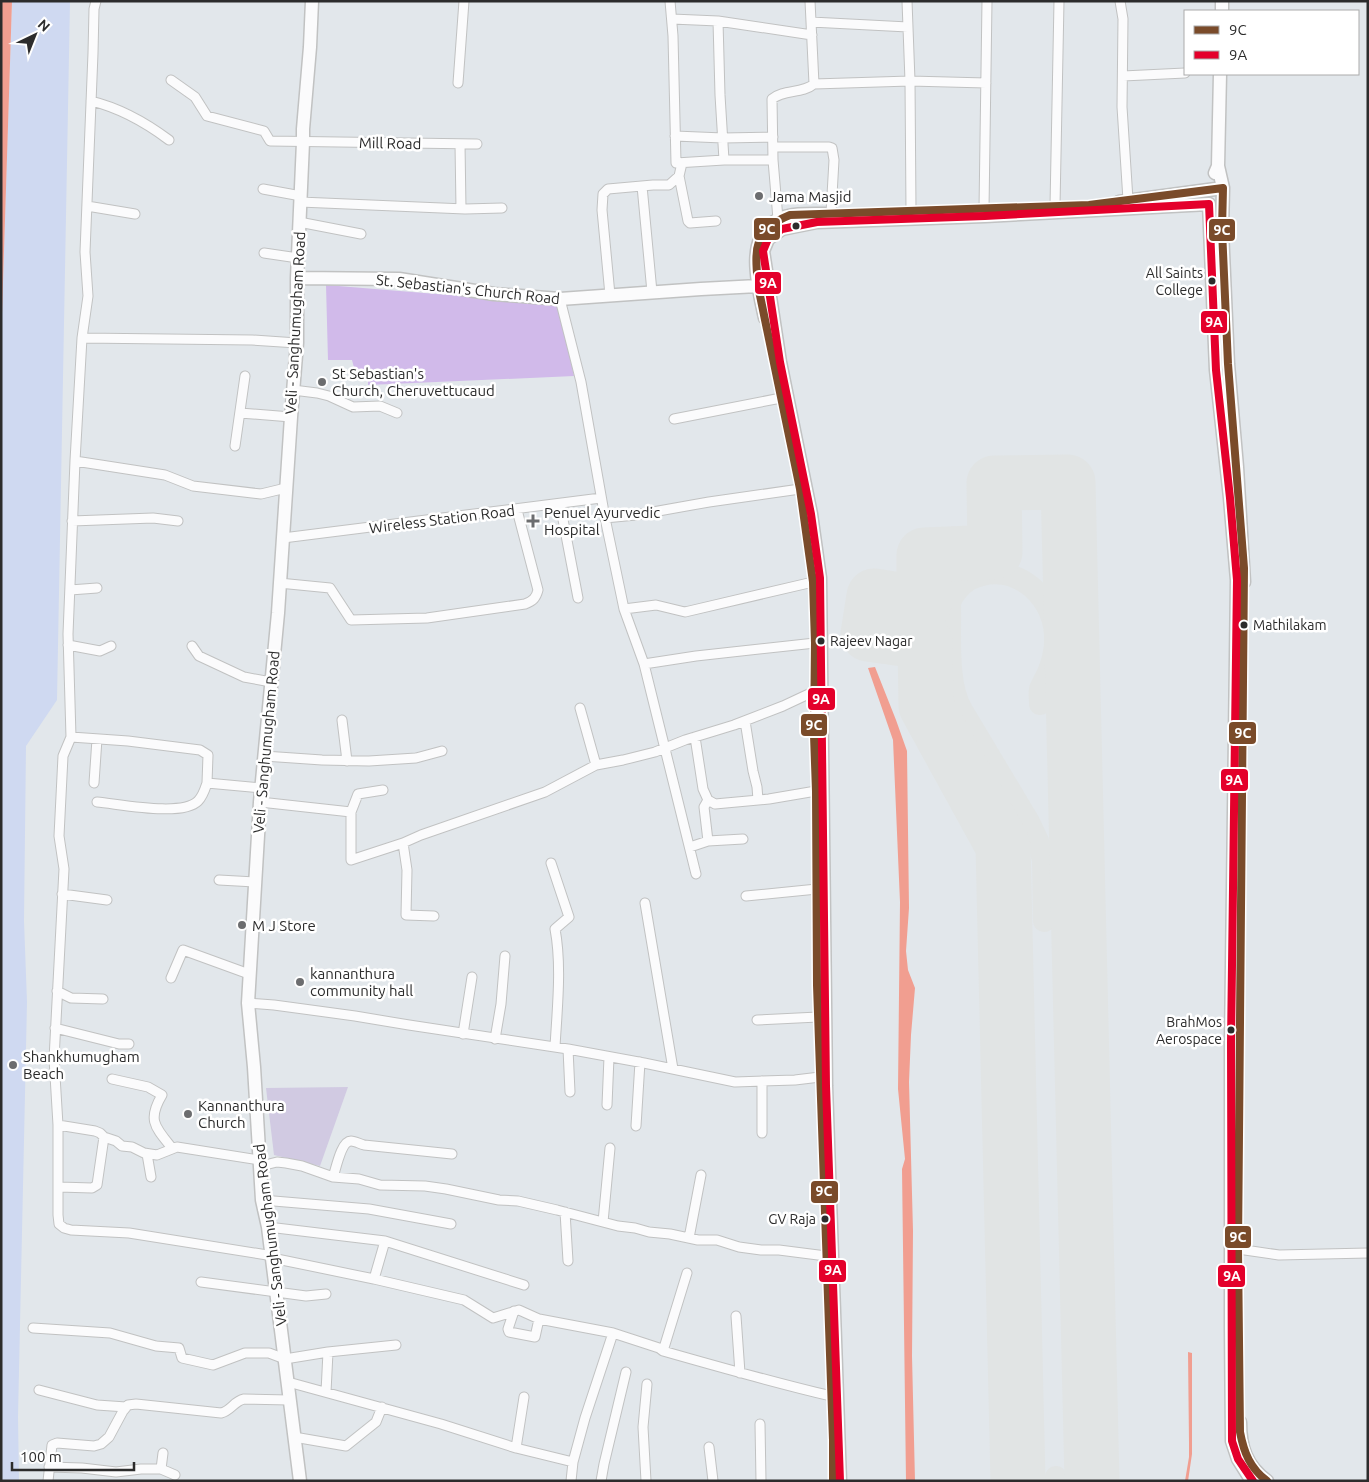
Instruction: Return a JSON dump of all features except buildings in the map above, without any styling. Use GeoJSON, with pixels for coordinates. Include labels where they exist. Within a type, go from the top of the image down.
{"type":"FeatureCollection","features":[{"type":"Feature","properties":{"kind":"main road","name":"Veli - Sanghumugham Road"},"geometry":{"type":"LineString","coordinates":[[300,1481],[268,1227],[262,1200],[248,1004],[261,788],[283,538],[297,343],[297,278],[303,128],[312,1]]}},
{"type":"Feature","properties":{"kind":"main road"},"geometry":{"type":"LineString","coordinates":[[1220,75],[1218,166],[1223,188],[1223,203],[1216,230],[1212,271],[1216,370],[1237,580],[1231,1061],[1232,1441],[1238,1459],[1253,1481]]}},
{"type":"Feature","properties":{"kind":"main road"},"geometry":{"type":"LineString","coordinates":[[1218,166],[1210,189],[1209,204],[1216,230],[1244,568],[1238,1249],[1240,1432],[1246,1458],[1257,1474],[1267,1481]]}},
{"type":"Feature","properties":{"kind":"main road"},"geometry":{"type":"LineString","coordinates":[[833,1481],[818,1017],[813,582],[800,488],[758,286],[755,257],[759,240],[766,228],[778,219],[790,215],[1089,205],[1223,188]]}},
{"type":"Feature","properties":{"kind":"main road"},"geometry":{"type":"LineString","coordinates":[[840,1481],[826,1086],[820,578],[811,514],[780,362],[763,251],[768,239],[782,229],[817,222],[1005,216],[1223,203]]}},
{"type":"Feature","properties":{"kind":"main road","name":"St. Sebastian's Church Road"},"geometry":{"type":"LineString","coordinates":[[297,278],[400,279],[494,294],[560,299],[758,286]]}},
{"type":"Feature","properties":{"kind":"street"},"geometry":{"type":"LineString","coordinates":[[96,1],[94,9],[85,252],[88,296],[82,338],[74,461],[68,645],[71,737],[63,756],[58,836],[64,870],[54,1059],[58,1125],[59,1224],[71,1230],[129,1233],[267,1255],[272,1258],[464,1300],[492,1318],[519,1310],[539,1319],[613,1332],[663,1351],[831,1396]]}},
{"type":"Feature","properties":{"kind":"street"},"geometry":{"type":"LineString","coordinates":[[458,83],[464,1]]}},
{"type":"Feature","properties":{"kind":"street"},"geometry":{"type":"LineString","coordinates":[[670,1],[676,162]]}},
{"type":"Feature","properties":{"kind":"street"},"geometry":{"type":"LineString","coordinates":[[810,1],[814,84]]}},
{"type":"Feature","properties":{"kind":"street"},"geometry":{"type":"LineString","coordinates":[[907,1],[911,211]]}},
{"type":"Feature","properties":{"kind":"street"},"geometry":{"type":"LineString","coordinates":[[984,208],[987,1]]}},
{"type":"Feature","properties":{"kind":"street"},"geometry":{"type":"LineString","coordinates":[[1056,206],[1059,1]]}},
{"type":"Feature","properties":{"kind":"street"},"geometry":{"type":"LineString","coordinates":[[1120,1],[1122,19],[1122,107],[1128,200]]}},
{"type":"Feature","properties":{"kind":"street"},"geometry":{"type":"LineString","coordinates":[[672,19],[718,21],[812,35]]}},
{"type":"Feature","properties":{"kind":"street"},"geometry":{"type":"LineString","coordinates":[[718,21],[724,160]]}},
{"type":"Feature","properties":{"kind":"street"},"geometry":{"type":"LineString","coordinates":[[811,22],[908,27]]}},
{"type":"Feature","properties":{"kind":"street"},"geometry":{"type":"LineString","coordinates":[[1123,76],[1184,73]]}},
{"type":"Feature","properties":{"kind":"street","name":"Mill Road"},"geometry":{"type":"LineString","coordinates":[[172,80],[195,97],[207,116],[264,131],[270,140],[477,144]]}},
{"type":"Feature","properties":{"kind":"street"},"geometry":{"type":"LineString","coordinates":[[778,219],[773,160],[772,99],[777,95],[810,88],[814,84],[910,81],[986,83]]}},
{"type":"Feature","properties":{"kind":"street"},"geometry":{"type":"LineString","coordinates":[[91,101],[129,114],[169,140]]}},
{"type":"Feature","properties":{"kind":"street"},"geometry":{"type":"LineString","coordinates":[[675,136],[723,138],[832,148],[834,160],[831,213]]}},
{"type":"Feature","properties":{"kind":"street"},"geometry":{"type":"LineString","coordinates":[[460,144],[461,209]]}},
{"type":"Feature","properties":{"kind":"street"},"geometry":{"type":"LineString","coordinates":[[676,162],[773,160]]}},
{"type":"Feature","properties":{"kind":"street"},"geometry":{"type":"LineString","coordinates":[[676,162],[682,163],[679,176],[688,221],[690,223],[716,221]]}},
{"type":"Feature","properties":{"kind":"street"},"geometry":{"type":"LineString","coordinates":[[610,295],[602,210],[603,194],[608,189],[669,185],[679,176]]}},
{"type":"Feature","properties":{"kind":"street"},"geometry":{"type":"LineString","coordinates":[[642,186],[652,292]]}},
{"type":"Feature","properties":{"kind":"street"},"geometry":{"type":"LineString","coordinates":[[263,189],[300,199],[461,209],[502,208]]}},
{"type":"Feature","properties":{"kind":"street"},"geometry":{"type":"LineString","coordinates":[[87,206],[135,214]]}},
{"type":"Feature","properties":{"kind":"street"},"geometry":{"type":"LineString","coordinates":[[299,222],[361,234]]}},
{"type":"Feature","properties":{"kind":"street"},"geometry":{"type":"LineString","coordinates":[[264,254],[298,258]]}},
{"type":"Feature","properties":{"kind":"street"},"geometry":{"type":"LineString","coordinates":[[560,299],[581,382],[601,498],[624,609],[644,664],[696,874]]}},
{"type":"Feature","properties":{"kind":"street"},"geometry":{"type":"LineString","coordinates":[[82,338],[252,340],[297,343]]}},
{"type":"Feature","properties":{"kind":"street"},"geometry":{"type":"LineString","coordinates":[[235,446],[245,376]]}},
{"type":"Feature","properties":{"kind":"street"},"geometry":{"type":"LineString","coordinates":[[293,390],[317,392],[353,407],[380,406],[396,412]]}},
{"type":"Feature","properties":{"kind":"street"},"geometry":{"type":"LineString","coordinates":[[674,419],[782,398]]}},
{"type":"Feature","properties":{"kind":"street"},"geometry":{"type":"LineString","coordinates":[[240,412],[291,417]]}},
{"type":"Feature","properties":{"kind":"street"},"geometry":{"type":"LineString","coordinates":[[74,461],[165,475],[193,486],[261,494],[286,488]]}},
{"type":"Feature","properties":{"kind":"street"},"geometry":{"type":"LineString","coordinates":[[605,518],[636,515],[800,488]]}},
{"type":"Feature","properties":{"kind":"street","name":"Wireless Station Road"},"geometry":{"type":"LineString","coordinates":[[283,538],[601,498]]}},
{"type":"Feature","properties":{"kind":"street"},"geometry":{"type":"LineString","coordinates":[[560,504],[578,598]]}},
{"type":"Feature","properties":{"kind":"street"},"geometry":{"type":"LineString","coordinates":[[279,583],[330,588],[352,620],[427,618],[525,604],[537,596],[538,590],[517,510]]}},
{"type":"Feature","properties":{"kind":"street"},"geometry":{"type":"LineString","coordinates":[[72,521],[153,518],[178,521]]}},
{"type":"Feature","properties":{"kind":"street"},"geometry":{"type":"LineString","coordinates":[[624,609],[656,605],[688,612],[813,582]]}},
{"type":"Feature","properties":{"kind":"street"},"geometry":{"type":"LineString","coordinates":[[70,590],[98,588]]}},
{"type":"Feature","properties":{"kind":"street"},"geometry":{"type":"LineString","coordinates":[[644,664],[696,656],[815,644]]}},
{"type":"Feature","properties":{"kind":"street"},"geometry":{"type":"LineString","coordinates":[[68,645],[100,651],[111,646]]}},
{"type":"Feature","properties":{"kind":"street"},"geometry":{"type":"LineString","coordinates":[[192,646],[199,656],[244,678],[271,682]]}},
{"type":"Feature","properties":{"kind":"street"},"geometry":{"type":"LineString","coordinates":[[383,790],[358,794],[351,812],[351,860],[545,792],[596,765],[665,748],[745,721],[815,691]]}},
{"type":"Feature","properties":{"kind":"street"},"geometry":{"type":"LineString","coordinates":[[580,708],[596,765]]}},
{"type":"Feature","properties":{"kind":"street"},"geometry":{"type":"LineString","coordinates":[[342,720],[347,760]]}},
{"type":"Feature","properties":{"kind":"street"},"geometry":{"type":"LineString","coordinates":[[745,721],[758,800]]}},
{"type":"Feature","properties":{"kind":"street"},"geometry":{"type":"LineString","coordinates":[[71,737],[128,741],[200,750],[208,755],[207,783],[197,803],[184,808],[169,809],[97,802]]}},
{"type":"Feature","properties":{"kind":"street"},"geometry":{"type":"LineString","coordinates":[[695,737],[703,789],[708,800],[716,804],[816,791]]}},
{"type":"Feature","properties":{"kind":"street"},"geometry":{"type":"LineString","coordinates":[[94,784],[97,739]]}},
{"type":"Feature","properties":{"kind":"street"},"geometry":{"type":"LineString","coordinates":[[264,756],[369,761],[416,758],[442,751]]}},
{"type":"Feature","properties":{"kind":"street"},"geometry":{"type":"LineString","coordinates":[[207,783],[261,788]]}},
{"type":"Feature","properties":{"kind":"street"},"geometry":{"type":"LineString","coordinates":[[708,800],[704,807],[708,841]]}},
{"type":"Feature","properties":{"kind":"street"},"geometry":{"type":"LineString","coordinates":[[260,802],[351,812]]}},
{"type":"Feature","properties":{"kind":"street"},"geometry":{"type":"LineString","coordinates":[[690,847],[708,841],[743,839]]}},
{"type":"Feature","properties":{"kind":"street"},"geometry":{"type":"LineString","coordinates":[[403,842],[407,870],[406,915],[434,916]]}},
{"type":"Feature","properties":{"kind":"street"},"geometry":{"type":"LineString","coordinates":[[550,862],[569,918],[555,929],[557,940],[558,999],[555,1047]]}},
{"type":"Feature","properties":{"kind":"street"},"geometry":{"type":"LineString","coordinates":[[219,880],[255,882]]}},
{"type":"Feature","properties":{"kind":"street"},"geometry":{"type":"LineString","coordinates":[[746,896],[816,890]]}},
{"type":"Feature","properties":{"kind":"street"},"geometry":{"type":"LineString","coordinates":[[62,894],[107,900]]}},
{"type":"Feature","properties":{"kind":"street"},"geometry":{"type":"LineString","coordinates":[[645,903],[673,1069]]}},
{"type":"Feature","properties":{"kind":"street"},"geometry":{"type":"LineString","coordinates":[[171,978],[183,950],[250,974]]}},
{"type":"Feature","properties":{"kind":"street"},"geometry":{"type":"LineString","coordinates":[[495,1039],[501,1004],[505,956]]}},
{"type":"Feature","properties":{"kind":"street"},"geometry":{"type":"LineString","coordinates":[[463,1034],[472,977]]}},
{"type":"Feature","properties":{"kind":"street"},"geometry":{"type":"LineString","coordinates":[[57,991],[72,998],[103,999]]}},
{"type":"Feature","properties":{"kind":"street"},"geometry":{"type":"LineString","coordinates":[[248,1004],[274,1005],[355,1016],[568,1049],[735,1082],[820,1077]]}},
{"type":"Feature","properties":{"kind":"street"},"geometry":{"type":"LineString","coordinates":[[757,1020],[818,1017]]}},
{"type":"Feature","properties":{"kind":"street"},"geometry":{"type":"LineString","coordinates":[[55,1028],[118,1044],[129,1044]]}},
{"type":"Feature","properties":{"kind":"street"},"geometry":{"type":"LineString","coordinates":[[568,1049],[570,1092]]}},
{"type":"Feature","properties":{"kind":"street"},"geometry":{"type":"LineString","coordinates":[[607,1105],[610,1056]]}},
{"type":"Feature","properties":{"kind":"street"},"geometry":{"type":"LineString","coordinates":[[636,1126],[640,1062]]}},
{"type":"Feature","properties":{"kind":"street"},"geometry":{"type":"LineString","coordinates":[[112,1079],[148,1086],[162,1095],[154,1108],[155,1127],[172,1148]]}},
{"type":"Feature","properties":{"kind":"street"},"geometry":{"type":"LineString","coordinates":[[762,1081],[762,1133]]}},
{"type":"Feature","properties":{"kind":"street"},"geometry":{"type":"LineString","coordinates":[[58,1125],[95,1131],[122,1146],[132,1147],[148,1154],[157,1155],[172,1148],[182,1148],[260,1163],[286,1163],[302,1166],[334,1177],[358,1179],[380,1185],[425,1186],[499,1200],[518,1201],[649,1232],[698,1240],[717,1240],[740,1247],[761,1250],[779,1250],[826,1256]]}},
{"type":"Feature","properties":{"kind":"street"},"geometry":{"type":"LineString","coordinates":[[59,1187],[92,1188],[97,1185],[104,1137]]}},
{"type":"Feature","properties":{"kind":"street"},"geometry":{"type":"LineString","coordinates":[[334,1177],[342,1149],[347,1142],[351,1141],[364,1145],[452,1154]]}},
{"type":"Feature","properties":{"kind":"street"},"geometry":{"type":"LineString","coordinates":[[603,1222],[610,1148]]}},
{"type":"Feature","properties":{"kind":"street"},"geometry":{"type":"LineString","coordinates":[[148,1154],[151,1177]]}},
{"type":"Feature","properties":{"kind":"street"},"geometry":{"type":"LineString","coordinates":[[689,1238],[701,1175]]}},
{"type":"Feature","properties":{"kind":"street"},"geometry":{"type":"LineString","coordinates":[[262,1200],[369,1209],[451,1224]]}},
{"type":"Feature","properties":{"kind":"street"},"geometry":{"type":"LineString","coordinates":[[565,1212],[568,1261]]}},
{"type":"Feature","properties":{"kind":"street"},"geometry":{"type":"LineString","coordinates":[[268,1227],[385,1241],[524,1285]]}},
{"type":"Feature","properties":{"kind":"street"},"geometry":{"type":"LineString","coordinates":[[374,1280],[385,1241]]}},
{"type":"Feature","properties":{"kind":"street"},"geometry":{"type":"LineString","coordinates":[[1238,1249],[1279,1255],[1368,1253]]}},
{"type":"Feature","properties":{"kind":"street"},"geometry":{"type":"LineString","coordinates":[[663,1351],[687,1273]]}},
{"type":"Feature","properties":{"kind":"street"},"geometry":{"type":"LineString","coordinates":[[201,1282],[306,1296],[326,1294]]}},
{"type":"Feature","properties":{"kind":"street"},"geometry":{"type":"LineString","coordinates":[[514,1311],[508,1328],[509,1332],[535,1337],[539,1319]]}},
{"type":"Feature","properties":{"kind":"street"},"geometry":{"type":"LineString","coordinates":[[736,1316],[740,1373]]}},
{"type":"Feature","properties":{"kind":"street"},"geometry":{"type":"LineString","coordinates":[[34,1328],[110,1334],[156,1346],[179,1348],[182,1358],[213,1365],[245,1353],[269,1353],[285,1359],[328,1352],[396,1345]]}},
{"type":"Feature","properties":{"kind":"street"},"geometry":{"type":"LineString","coordinates":[[571,1481],[574,1462],[598,1376],[613,1332]]}},
{"type":"Feature","properties":{"kind":"street"},"geometry":{"type":"LineString","coordinates":[[326,1392],[328,1352]]}},
{"type":"Feature","properties":{"kind":"street"},"geometry":{"type":"LineString","coordinates":[[601,1481],[626,1372]]}},
{"type":"Feature","properties":{"kind":"street"},"geometry":{"type":"LineString","coordinates":[[288,1382],[441,1424],[516,1448],[574,1462]]}},
{"type":"Feature","properties":{"kind":"street"},"geometry":{"type":"LineString","coordinates":[[646,1481],[643,1427],[647,1384]]}},
{"type":"Feature","properties":{"kind":"street"},"geometry":{"type":"LineString","coordinates":[[39,1390],[97,1405],[126,1407],[136,1404],[221,1413],[229,1410],[238,1400],[289,1400]]}},
{"type":"Feature","properties":{"kind":"street"},"geometry":{"type":"LineString","coordinates":[[516,1448],[524,1398]]}},
{"type":"Feature","properties":{"kind":"street"},"geometry":{"type":"LineString","coordinates":[[48,1481],[52,1445],[56,1443],[94,1446],[101,1444],[109,1437],[126,1407]]}},
{"type":"Feature","properties":{"kind":"street"},"geometry":{"type":"LineString","coordinates":[[294,1436],[346,1446],[376,1422],[382,1407]]}},
{"type":"Feature","properties":{"kind":"street"},"geometry":{"type":"LineString","coordinates":[[760,1424],[761,1481]]}},
{"type":"Feature","properties":{"kind":"street"},"geometry":{"type":"LineString","coordinates":[[710,1446],[712,1481]]}},
{"type":"Feature","properties":{"kind":"street"},"geometry":{"type":"LineString","coordinates":[[161,1469],[163,1453]]}},
{"type":"Feature","properties":{"kind":"street"},"geometry":{"type":"LineString","coordinates":[[49,1467],[116,1472],[161,1469],[175,1475]]}},
{"type":"Feature","properties":{"kind":"shaded area"},"geometry":{"type":"Polygon","coordinates":[[[1,1],[12,1],[1,345],[1,1]]]}},
{"type":"Feature","properties":{"kind":"shaded area"},"geometry":{"type":"Polygon","coordinates":[[[326,285],[559,304],[574,376],[368,385],[368,376],[356,375],[352,360],[328,360],[326,285]]]}},
{"type":"Feature","properties":{"kind":"shaded area"},"geometry":{"type":"Polygon","coordinates":[[[875,667],[907,751],[909,908],[906,951],[908,970],[915,988],[909,1082],[913,1231],[912,1356],[915,1481],[906,1481],[902,1169],[905,1159],[898,1089],[900,902],[893,740],[868,668],[875,667]]]}},
{"type":"Feature","properties":{"kind":"shaded area"},"geometry":{"type":"Polygon","coordinates":[[[348,1087],[320,1166],[274,1155],[266,1088],[348,1087]]]}},
{"type":"Feature","properties":{"kind":"shaded area"},"geometry":{"type":"Polygon","coordinates":[[[1188,1352],[1192,1353],[1192,1454],[1188,1481],[1185,1481],[1189,1457],[1188,1352]]]}},
{"type":"Feature","properties":{"kind":"sand"},"geometry":{"type":"Polygon","coordinates":[[[12,1],[70,1],[57,700],[26,746],[24,921],[27,1002],[18,1417],[19,1481],[1,1481],[1,345],[12,1]]]}},
{"type":"Feature","properties":{"kind":"taxiway"},"geometry":{"type":"LineString","coordinates":[[1040,704],[1040,689],[1051,663],[1055,638],[1050,612],[1043,599],[1023,581],[1010,576],[997,574],[983,575],[969,580],[953,596],[950,603],[951,673],[957,699],[962,710],[1029,822],[1038,841],[1043,860],[1044,921]]}},
{"type":"Feature","properties":{"kind":"runway"},"geometry":{"type":"LineString","coordinates":[[1018,1481],[1003,846],[926,706],[925,642],[868,634],[874,596],[924,604],[924,555],[995,552],[994,483],[1068,482],[1092,1481]]}},
{"type":"Feature","properties":{"kind":"transit line","name":"9C"},"geometry":{"type":"LineString","coordinates":[[833,1481],[817,985],[813,582],[800,489],[758,286],[756,262],[759,243],[762,235],[769,227],[790,215],[1089,205],[1223,188],[1222,230],[1228,364],[1244,568],[1238,1249],[1240,1432],[1249,1460],[1256,1471],[1267,1481]]}},
{"type":"Feature","properties":{"kind":"transit line","name":"9A"},"geometry":{"type":"LineString","coordinates":[[840,1481],[826,1086],[820,578],[811,514],[780,362],[763,251],[768,239],[782,229],[817,222],[985,216],[1209,204],[1216,370],[1237,580],[1231,1043],[1232,1441],[1238,1459],[1253,1481]]}},
{"type":"Feature","properties":{"kind":"place","name":"Jama Masjid"},"geometry":{"type":"Point","coordinates":[759,196]}},
{"type":"Feature","properties":{"kind":"place","name":"All Saints College"},"geometry":{"type":"Point","coordinates":[1212,281]}},
{"type":"Feature","properties":{"kind":"place","name":"St Sebastian's Church, Cheruvettucaud"},"geometry":{"type":"Point","coordinates":[322,382]}},
{"type":"Feature","properties":{"kind":"place","name":"Penuel Ayurvedic Hospital"},"geometry":{"type":"Point","coordinates":[533,521]}},
{"type":"Feature","properties":{"kind":"place","name":"Mathilakam"},"geometry":{"type":"Point","coordinates":[1244,625]}},
{"type":"Feature","properties":{"kind":"place","name":"Rajeev Nagar"},"geometry":{"type":"Point","coordinates":[821,641]}},
{"type":"Feature","properties":{"kind":"place","name":"M J Store"},"geometry":{"type":"Point","coordinates":[242,925]}},
{"type":"Feature","properties":{"kind":"place","name":"kannanthura community hall"},"geometry":{"type":"Point","coordinates":[300,982]}},
{"type":"Feature","properties":{"kind":"place","name":"BrahMos Aerospace"},"geometry":{"type":"Point","coordinates":[1231,1030]}},
{"type":"Feature","properties":{"kind":"place","name":"Shankhumugham Beach"},"geometry":{"type":"Point","coordinates":[13,1065]}},
{"type":"Feature","properties":{"kind":"place","name":"Kannanthura Church"},"geometry":{"type":"Point","coordinates":[188,1114]}},
{"type":"Feature","properties":{"kind":"place","name":"GV Raja"},"geometry":{"type":"Point","coordinates":[825,1219]}}]}
